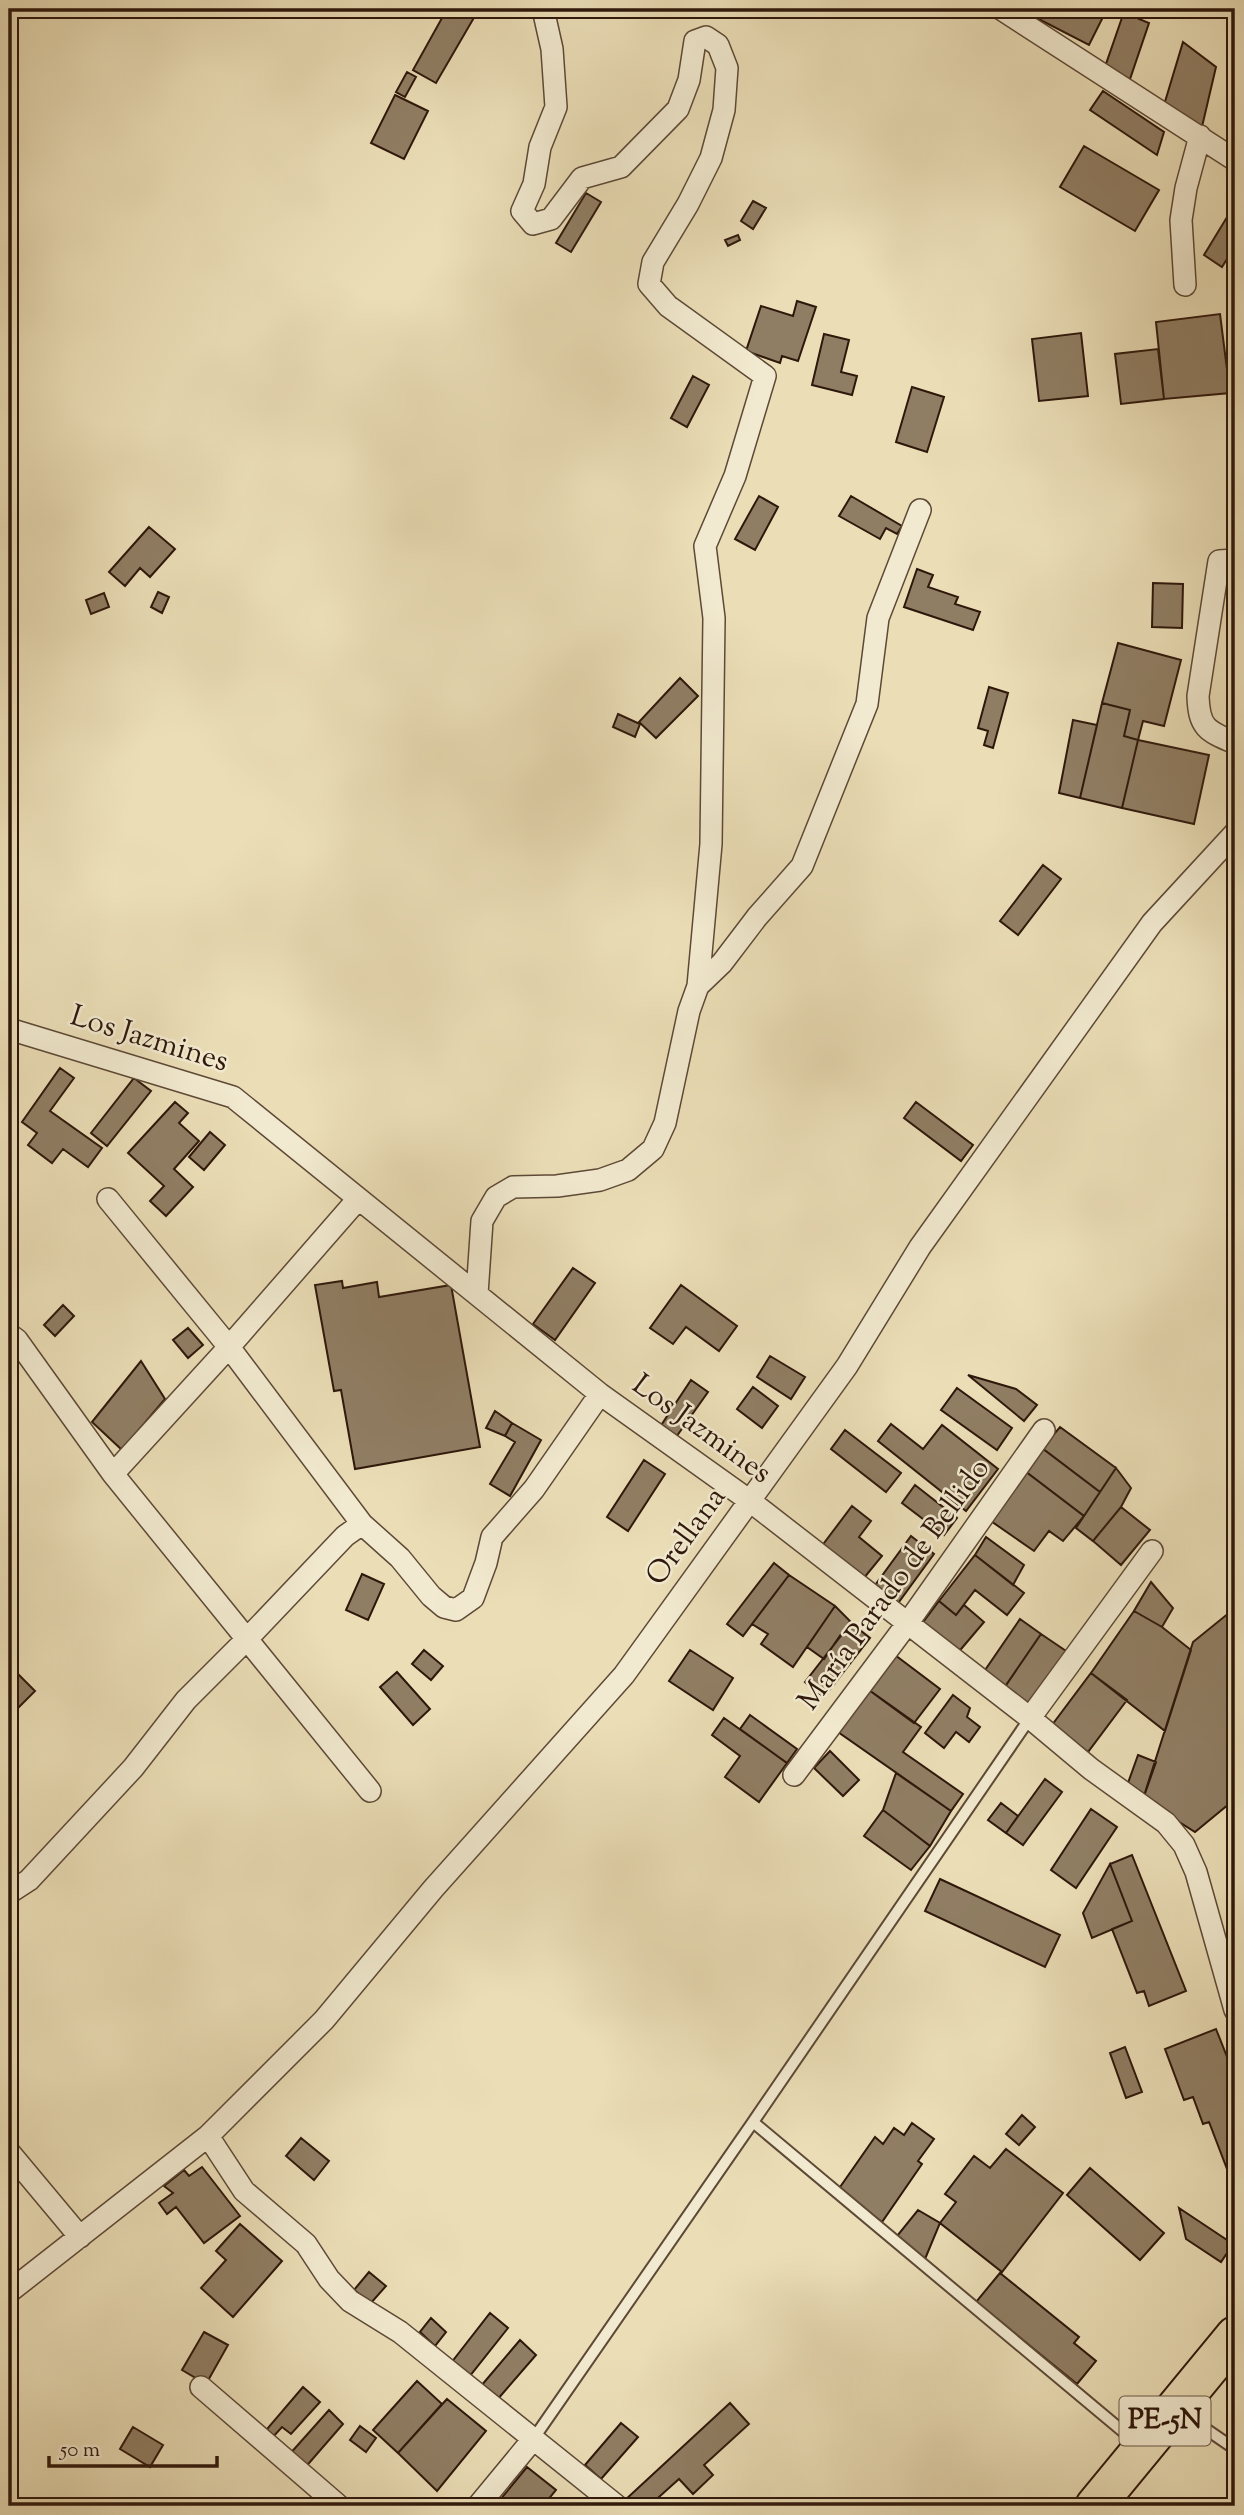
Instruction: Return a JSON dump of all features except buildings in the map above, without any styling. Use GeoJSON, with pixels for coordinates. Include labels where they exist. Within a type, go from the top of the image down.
{"type":"FeatureCollection","features":[{"type":"Feature","properties":{"kind":"highway","name":"PE-5N"},"geometry":{"type":"LineString","coordinates":[[1095,2506],[1235,2336]]}},
{"type":"Feature","properties":{"kind":"street"},"geometry":{"type":"LineString","coordinates":[[477,1294],[482,1221],[496,1197],[513,1188],[600,1180],[628,1170],[653,1149],[665,1123],[689,1011],[698,986],[711,844],[714,618],[705,546],[735,476],[765,376],[668,306],[649,284],[653,262],[712,159],[723,110],[727,68],[718,45],[706,37],[695,41],[689,80],[678,109],[621,167],[599,171],[582,178],[551,219],[533,224],[523,211],[534,184],[540,147],[556,107],[552,49],[544,9]]}},
{"type":"Feature","properties":{"kind":"street"},"geometry":{"type":"LineString","coordinates":[[1001,9],[1235,160]]}},
{"type":"Feature","properties":{"kind":"street"},"geometry":{"type":"LineString","coordinates":[[1185,285],[1181,220],[1186,188],[1200,136]]}},
{"type":"Feature","properties":{"kind":"street"},"geometry":{"type":"LineString","coordinates":[[698,986],[722,963],[757,917],[802,866],[867,704],[878,618],[919,510]]}},
{"type":"Feature","properties":{"kind":"street"},"geometry":{"type":"LineString","coordinates":[[1235,560],[1219,561],[1198,696],[1199,717],[1209,732],[1235,743]]}},
{"type":"Feature","properties":{"kind":"street","name":"Orellana"},"geometry":{"type":"LineString","coordinates":[[9,2292],[208,2136],[324,2020],[433,1889],[624,1675],[847,1366],[920,1247],[1152,923],[1235,833]]}},
{"type":"Feature","properties":{"kind":"street","name":"Los Jazmines"},"geometry":{"type":"LineString","coordinates":[[9,1029],[233,1097],[600,1394],[750,1501],[1030,1718],[1091,1769],[1166,1823],[1184,1845],[1196,1872],[1235,2010]]}},
{"type":"Feature","properties":{"kind":"street"},"geometry":{"type":"LineString","coordinates":[[108,1199],[229,1347],[362,1524],[400,1558],[431,1596],[444,1607],[456,1610],[473,1598],[492,1537],[534,1489],[600,1394]]}},
{"type":"Feature","properties":{"kind":"street"},"geometry":{"type":"LineString","coordinates":[[113,1474],[229,1347],[358,1199]]}},
{"type":"Feature","properties":{"kind":"street"},"geometry":{"type":"LineString","coordinates":[[9,1334],[17,1340],[113,1474],[370,1790]]}},
{"type":"Feature","properties":{"kind":"street","name":"María Parado de Bellido"},"geometry":{"type":"LineString","coordinates":[[794,1775],[907,1624],[1044,1430]]}},
{"type":"Feature","properties":{"kind":"street"},"geometry":{"type":"LineString","coordinates":[[9,1893],[29,1880],[133,1768],[186,1700],[345,1536],[362,1524]]}},
{"type":"Feature","properties":{"kind":"street"},"geometry":{"type":"LineString","coordinates":[[1030,1718],[1152,1551]]}},
{"type":"Feature","properties":{"kind":"street"},"geometry":{"type":"LineString","coordinates":[[208,2136],[244,2191],[306,2244],[329,2279],[350,2301],[400,2332],[617,2506]]}},
{"type":"Feature","properties":{"kind":"street"},"geometry":{"type":"LineString","coordinates":[[9,2152],[80,2237]]}},
{"type":"Feature","properties":{"kind":"street"},"geometry":{"type":"LineString","coordinates":[[201,2387],[339,2506]]}},
{"type":"Feature","properties":{"kind":"street"},"geometry":{"type":"LineString","coordinates":[[478,2506],[534,2438]]}},
{"type":"Feature","properties":{"kind":"lane"},"geometry":{"type":"LineString","coordinates":[[534,2438],[1030,1718]]}},
{"type":"Feature","properties":{"kind":"lane"},"geometry":{"type":"LineString","coordinates":[[753,2122],[1143,2448]]}},
{"type":"Feature","properties":{"kind":"lane"},"geometry":{"type":"LineString","coordinates":[[1176,2409],[1235,2449]]}}]}
